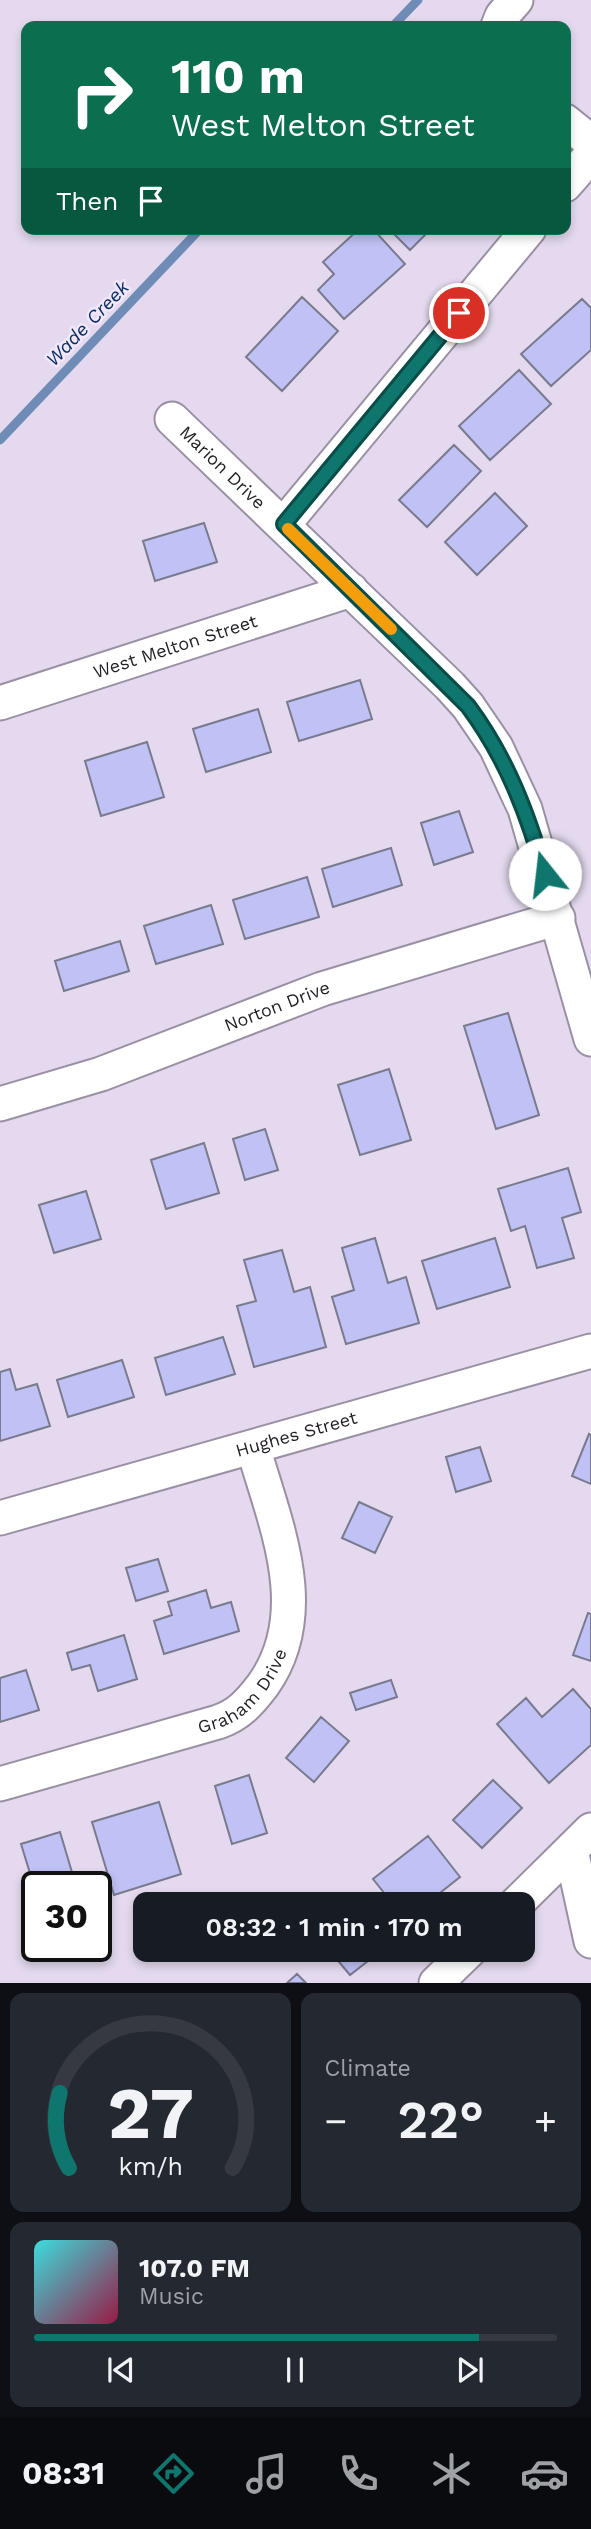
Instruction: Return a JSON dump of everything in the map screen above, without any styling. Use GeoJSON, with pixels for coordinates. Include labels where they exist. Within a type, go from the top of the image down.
{"type":"FeatureCollection","features":[{"type":"Feature","properties":{"kind":"street"},"geometry":{"type":"LineString","coordinates":[[500,21],[516,0]]}},
{"type":"Feature","properties":{"kind":"street"},"geometry":{"type":"LineString","coordinates":[[571,126],[591,142]]}},
{"type":"Feature","properties":{"kind":"street"},"geometry":{"type":"LineString","coordinates":[[571,179],[591,155]]}},
{"type":"Feature","properties":{"kind":"street"},"geometry":{"type":"LineString","coordinates":[[284,524],[524,235]]}},
{"type":"Feature","properties":{"kind":"street","name":"Marion Drive"},"geometry":{"type":"LineString","coordinates":[[172,419],[450,686],[468,706],[496,747],[525,809],[591,1039]]}},
{"type":"Feature","properties":{"kind":"street","name":"West Melton Street"},"geometry":{"type":"LineString","coordinates":[[0,703],[351,590]]}},
{"type":"Feature","properties":{"kind":"street","name":"Norton Drive"},"geometry":{"type":"LineString","coordinates":[[0,1104],[101,1074],[334,985],[558,918]]}},
{"type":"Feature","properties":{"kind":"street","name":"Hughes Street"},"geometry":{"type":"LineString","coordinates":[[0,1518],[591,1350]]}},
{"type":"Feature","properties":{"kind":"street","name":"Graham Drive"},"geometry":{"type":"LineString","coordinates":[[0,1784],[218,1722],[230,1718],[251,1701],[275,1663],[286,1633],[290,1601],[285,1561],[253,1447]]}},
{"type":"Feature","properties":{"kind":"street"},"geometry":{"type":"LineString","coordinates":[[528,1892],[581,1840]]}},
{"type":"Feature","properties":{"kind":"street"},"geometry":{"type":"LineString","coordinates":[[581,1840],[591,1941]]}},
{"type":"Feature","properties":{"kind":"street"},"geometry":{"type":"LineString","coordinates":[[436,1983],[458,1962]]}},
{"type":"Feature","properties":{"kind":"building"},"geometry":{"type":"Polygon","coordinates":[[[352,235],[378,235],[405,264],[344,319],[318,290],[334,274],[323,262],[352,235]]]}},
{"type":"Feature","properties":{"kind":"building"},"geometry":{"type":"Polygon","coordinates":[[[395,235],[425,235],[410,250],[395,235]]]}},
{"type":"Feature","properties":{"kind":"building"},"geometry":{"type":"Polygon","coordinates":[[[302,297],[338,331],[282,391],[246,357],[302,297]]]}},
{"type":"Feature","properties":{"kind":"building"},"geometry":{"type":"Polygon","coordinates":[[[582,299],[591,308],[591,350],[551,386],[521,354],[582,299]]]}},
{"type":"Feature","properties":{"kind":"building"},"geometry":{"type":"Polygon","coordinates":[[[519,370],[551,404],[490,460],[459,426],[519,370]]]}},
{"type":"Feature","properties":{"kind":"building"},"geometry":{"type":"Polygon","coordinates":[[[454,445],[481,471],[427,527],[399,500],[454,445]]]}},
{"type":"Feature","properties":{"kind":"building"},"geometry":{"type":"Polygon","coordinates":[[[495,493],[527,526],[477,575],[445,542],[495,493]]]}},
{"type":"Feature","properties":{"kind":"building"},"geometry":{"type":"Polygon","coordinates":[[[204,523],[217,562],[155,581],[143,541],[204,523]]]}},
{"type":"Feature","properties":{"kind":"building"},"geometry":{"type":"Polygon","coordinates":[[[360,680],[372,719],[299,741],[287,702],[360,680]]]}},
{"type":"Feature","properties":{"kind":"building"},"geometry":{"type":"Polygon","coordinates":[[[258,709],[271,752],[206,772],[193,729],[258,709]]]}},
{"type":"Feature","properties":{"kind":"building"},"geometry":{"type":"Polygon","coordinates":[[[147,742],[164,797],[101,816],[85,761],[147,742]]]}},
{"type":"Feature","properties":{"kind":"building"},"geometry":{"type":"Polygon","coordinates":[[[459,811],[473,852],[434,865],[421,823],[459,811]]]}},
{"type":"Feature","properties":{"kind":"building"},"geometry":{"type":"Polygon","coordinates":[[[391,848],[402,885],[333,907],[322,869],[391,848]]]}},
{"type":"Feature","properties":{"kind":"building"},"geometry":{"type":"Polygon","coordinates":[[[307,877],[319,917],[245,939],[233,900],[307,877]]]}},
{"type":"Feature","properties":{"kind":"building"},"geometry":{"type":"Polygon","coordinates":[[[211,905],[223,944],[156,964],[144,926],[211,905]]]}},
{"type":"Feature","properties":{"kind":"building"},"geometry":{"type":"Polygon","coordinates":[[[120,941],[129,971],[64,991],[55,961],[120,941]]]}},
{"type":"Feature","properties":{"kind":"building"},"geometry":{"type":"Polygon","coordinates":[[[508,1013],[539,1115],[496,1129],[464,1026],[508,1013]]]}},
{"type":"Feature","properties":{"kind":"building"},"geometry":{"type":"Polygon","coordinates":[[[389,1069],[411,1140],[360,1155],[338,1085],[389,1069]]]}},
{"type":"Feature","properties":{"kind":"building"},"geometry":{"type":"Polygon","coordinates":[[[265,1129],[278,1170],[245,1180],[233,1139],[265,1129]]]}},
{"type":"Feature","properties":{"kind":"building"},"geometry":{"type":"Polygon","coordinates":[[[204,1143],[219,1193],[166,1209],[151,1160],[204,1143]]]}},
{"type":"Feature","properties":{"kind":"building"},"geometry":{"type":"Polygon","coordinates":[[[568,1168],[581,1212],[562,1218],[574,1258],[537,1268],[525,1226],[511,1231],[498,1189],[568,1168]]]}},
{"type":"Feature","properties":{"kind":"building"},"geometry":{"type":"Polygon","coordinates":[[[86,1191],[101,1239],[54,1253],[39,1205],[86,1191]]]}},
{"type":"Feature","properties":{"kind":"building"},"geometry":{"type":"Polygon","coordinates":[[[375,1238],[388,1283],[406,1277],[419,1323],[346,1344],[332,1297],[354,1290],[342,1248],[375,1238]]]}},
{"type":"Feature","properties":{"kind":"building"},"geometry":{"type":"Polygon","coordinates":[[[495,1238],[510,1287],[437,1309],[422,1261],[495,1238]]]}},
{"type":"Feature","properties":{"kind":"building"},"geometry":{"type":"Polygon","coordinates":[[[282,1250],[294,1292],[310,1287],[326,1347],[254,1367],[237,1306],[256,1301],[244,1260],[282,1250]]]}},
{"type":"Feature","properties":{"kind":"building"},"geometry":{"type":"Polygon","coordinates":[[[223,1337],[235,1374],[166,1395],[155,1358],[223,1337]]]}},
{"type":"Feature","properties":{"kind":"building"},"geometry":{"type":"Polygon","coordinates":[[[122,1360],[134,1397],[68,1417],[57,1380],[122,1360]]]}},
{"type":"Feature","properties":{"kind":"building"},"geometry":{"type":"Polygon","coordinates":[[[10,1369],[16,1390],[37,1384],[50,1426],[0,1441],[0,1372],[10,1369]]]}},
{"type":"Feature","properties":{"kind":"building"},"geometry":{"type":"Polygon","coordinates":[[[589,1434],[591,1435],[591,1484],[572,1476],[589,1434]]]}},
{"type":"Feature","properties":{"kind":"building"},"geometry":{"type":"Polygon","coordinates":[[[480,1447],[491,1481],[456,1492],[446,1457],[480,1447]]]}},
{"type":"Feature","properties":{"kind":"building"},"geometry":{"type":"Polygon","coordinates":[[[359,1502],[392,1517],[375,1553],[342,1538],[359,1502]]]}},
{"type":"Feature","properties":{"kind":"building"},"geometry":{"type":"Polygon","coordinates":[[[158,1559],[168,1591],[136,1601],[126,1568],[158,1559]]]}},
{"type":"Feature","properties":{"kind":"building"},"geometry":{"type":"Polygon","coordinates":[[[206,1590],[211,1608],[231,1602],[239,1631],[164,1654],[154,1621],[172,1615],[168,1602],[206,1590]]]}},
{"type":"Feature","properties":{"kind":"building"},"geometry":{"type":"Polygon","coordinates":[[[588,1613],[591,1614],[591,1661],[573,1655],[588,1613]]]}},
{"type":"Feature","properties":{"kind":"building"},"geometry":{"type":"Polygon","coordinates":[[[124,1635],[137,1679],[98,1691],[90,1665],[72,1670],[67,1653],[124,1635]]]}},
{"type":"Feature","properties":{"kind":"building"},"geometry":{"type":"Polygon","coordinates":[[[26,1670],[39,1710],[0,1722],[0,1678],[26,1670]]]}},
{"type":"Feature","properties":{"kind":"building"},"geometry":{"type":"Polygon","coordinates":[[[391,1680],[397,1697],[356,1710],[350,1693],[391,1680]]]}},
{"type":"Feature","properties":{"kind":"building"},"geometry":{"type":"Polygon","coordinates":[[[573,1689],[591,1709],[591,1745],[549,1783],[497,1724],[526,1698],[542,1717],[573,1689]]]}},
{"type":"Feature","properties":{"kind":"building"},"geometry":{"type":"Polygon","coordinates":[[[321,1717],[349,1741],[314,1782],[286,1758],[321,1717]]]}},
{"type":"Feature","properties":{"kind":"building"},"geometry":{"type":"Polygon","coordinates":[[[249,1775],[267,1833],[232,1844],[215,1786],[249,1775]]]}},
{"type":"Feature","properties":{"kind":"building"},"geometry":{"type":"Polygon","coordinates":[[[493,1780],[522,1808],[482,1848],[453,1820],[493,1780]]]}},
{"type":"Feature","properties":{"kind":"building"},"geometry":{"type":"Polygon","coordinates":[[[159,1802],[181,1874],[114,1895],[112,1871],[107,1871],[92,1822],[159,1802]]]}},
{"type":"Feature","properties":{"kind":"building"},"geometry":{"type":"Polygon","coordinates":[[[60,1832],[72,1871],[29,1871],[21,1844],[60,1832]]]}},
{"type":"Feature","properties":{"kind":"building"},"geometry":{"type":"Polygon","coordinates":[[[428,1836],[460,1877],[441,1892],[383,1892],[373,1879],[428,1836]]]}},
{"type":"Feature","properties":{"kind":"building"},"geometry":{"type":"Polygon","coordinates":[[[339,1962],[367,1962],[350,1975],[339,1962]]]}},
{"type":"Feature","properties":{"kind":"building"},"geometry":{"type":"Polygon","coordinates":[[[297,1974],[306,1983],[287,1983],[297,1974]]]}},
{"type":"Feature","properties":{"kind":"waterway","name":"Wade Creek"},"geometry":{"type":"LineString","coordinates":[[398,21],[418,0]]}},
{"type":"Feature","properties":{"kind":"waterway","name":"Wade Creek"},"geometry":{"type":"LineString","coordinates":[[0,440],[194,235]]}},
{"type":"Feature","properties":{"kind":"slow traffic"},"geometry":{"type":"LineString","coordinates":[[288,529],[391,629]]}},
{"type":"Feature","properties":{"kind":"route"},"geometry":{"type":"LineString","coordinates":[[459,313],[284,524],[450,686],[483,726],[508,768],[532,829],[545,874]]}}]}
